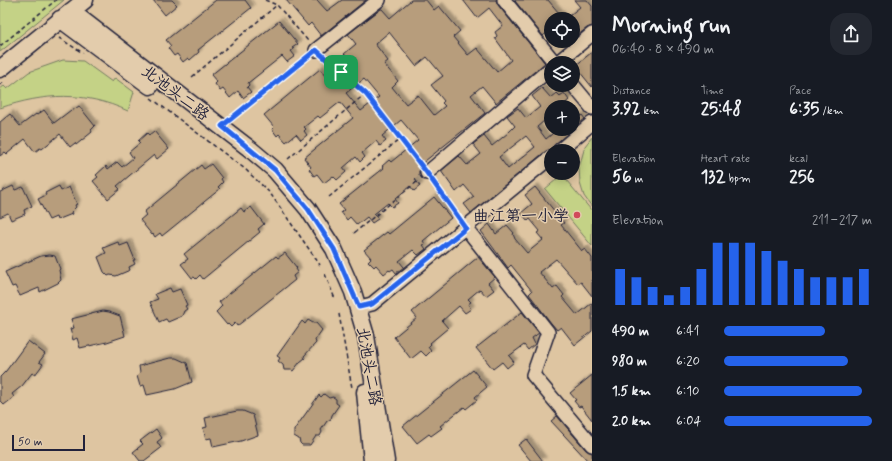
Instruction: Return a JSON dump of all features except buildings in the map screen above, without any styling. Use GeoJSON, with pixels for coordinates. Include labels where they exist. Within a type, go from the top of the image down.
{"type":"FeatureCollection","features":[{"type":"Feature","properties":{"kind":"main road"},"geometry":{"type":"LineString","coordinates":[[0,58],[68,10],[85,0]]}},
{"type":"Feature","properties":{"kind":"main road"},"geometry":{"type":"LineString","coordinates":[[4,74],[68,10]]}},
{"type":"Feature","properties":{"kind":"main road","name":"北池头二路"},"geometry":{"type":"LineString","coordinates":[[68,10],[222,126],[275,170],[308,209],[334,249],[359,307],[366,336],[386,461]]}},
{"type":"Feature","properties":{"kind":"main road","name":"北池头二路"},"geometry":{"type":"LineString","coordinates":[[68,10],[244,156],[264,174],[301,214],[317,238],[331,264],[351,321],[360,353],[372,461]]}},
{"type":"Feature","properties":{"kind":"street"},"geometry":{"type":"LineString","coordinates":[[316,50],[379,0]]}},
{"type":"Feature","properties":{"kind":"street"},"geometry":{"type":"LineString","coordinates":[[504,0],[550,56]]}},
{"type":"Feature","properties":{"kind":"street"},"geometry":{"type":"LineString","coordinates":[[565,56],[592,34]]}},
{"type":"Feature","properties":{"kind":"street"},"geometry":{"type":"LineString","coordinates":[[427,173],[544,74]]}},
{"type":"Feature","properties":{"kind":"street"},"geometry":{"type":"LineString","coordinates":[[579,92],[592,108]]}},
{"type":"Feature","properties":{"kind":"street"},"geometry":{"type":"LineString","coordinates":[[568,144],[592,124]]}},
{"type":"Feature","properties":{"kind":"street"},"geometry":{"type":"LineString","coordinates":[[359,307],[372,304],[544,163]]}},
{"type":"Feature","properties":{"kind":"street"},"geometry":{"type":"LineString","coordinates":[[466,228],[548,332],[533,375],[592,445]]}},
{"type":"Feature","properties":{"kind":"path"},"geometry":{"type":"LineString","coordinates":[[0,46],[56,0]]}},
{"type":"Feature","properties":{"kind":"path"},"geometry":{"type":"LineString","coordinates":[[265,0],[277,5],[316,50],[366,94],[390,128],[400,138],[427,173],[466,228]]}},
{"type":"Feature","properties":{"kind":"path"},"geometry":{"type":"LineString","coordinates":[[192,77],[277,5]]}},
{"type":"Feature","properties":{"kind":"path"},"geometry":{"type":"LineString","coordinates":[[55,40],[59,38],[88,56]]}},
{"type":"Feature","properties":{"kind":"path"},"geometry":{"type":"LineString","coordinates":[[222,126],[316,50]]}},
{"type":"Feature","properties":{"kind":"path"},"geometry":{"type":"LineString","coordinates":[[0,85],[4,74]]}},
{"type":"Feature","properties":{"kind":"path"},"geometry":{"type":"LineString","coordinates":[[288,159],[366,94]]}},
{"type":"Feature","properties":{"kind":"path"},"geometry":{"type":"LineString","coordinates":[[150,98],[245,169],[270,193],[320,265]]}},
{"type":"Feature","properties":{"kind":"path"},"geometry":{"type":"LineString","coordinates":[[328,197],[400,138]]}},
{"type":"Feature","properties":{"kind":"path"},"geometry":{"type":"LineString","coordinates":[[354,233],[427,173]]}},
{"type":"Feature","properties":{"kind":"path"},"geometry":{"type":"LineString","coordinates":[[325,274],[335,299]]}},
{"type":"Feature","properties":{"kind":"path"},"geometry":{"type":"LineString","coordinates":[[339,314],[353,391]]}},
{"type":"Feature","properties":{"kind":"green space"},"geometry":{"type":"Polygon","coordinates":[[[0,0],[64,0],[0,52],[0,0]]]}},
{"type":"Feature","properties":{"kind":"green space"},"geometry":{"type":"Polygon","coordinates":[[[63,60],[83,61],[112,82],[115,78],[134,92],[128,111],[96,100],[64,96],[33,99],[0,108],[0,89],[4,86],[7,89],[29,72],[63,60]]]}},
{"type":"Feature","properties":{"kind":"green space"},"geometry":{"type":"Polygon","coordinates":[[[592,137],[592,207],[584,196],[580,183],[580,164],[585,146],[592,137]]]}},
{"type":"Feature","properties":{"kind":"green space"},"geometry":{"type":"Polygon","coordinates":[[[556,180],[566,180],[592,211],[592,246],[545,189],[556,180]]]}},
{"type":"Feature","properties":{"kind":"place","name":"曲江第一小学"},"geometry":{"type":"Point","coordinates":[577,215]}},
{"type":"Feature","properties":{"kind":"route"},"geometry":{"type":"LineString","coordinates":[[316,50],[341,72],[366,94],[390,128],[400,138],[427,173],[466,228],[372,304],[359,307],[334,249],[308,209],[275,170],[222,126],[316,50]]}}]}
